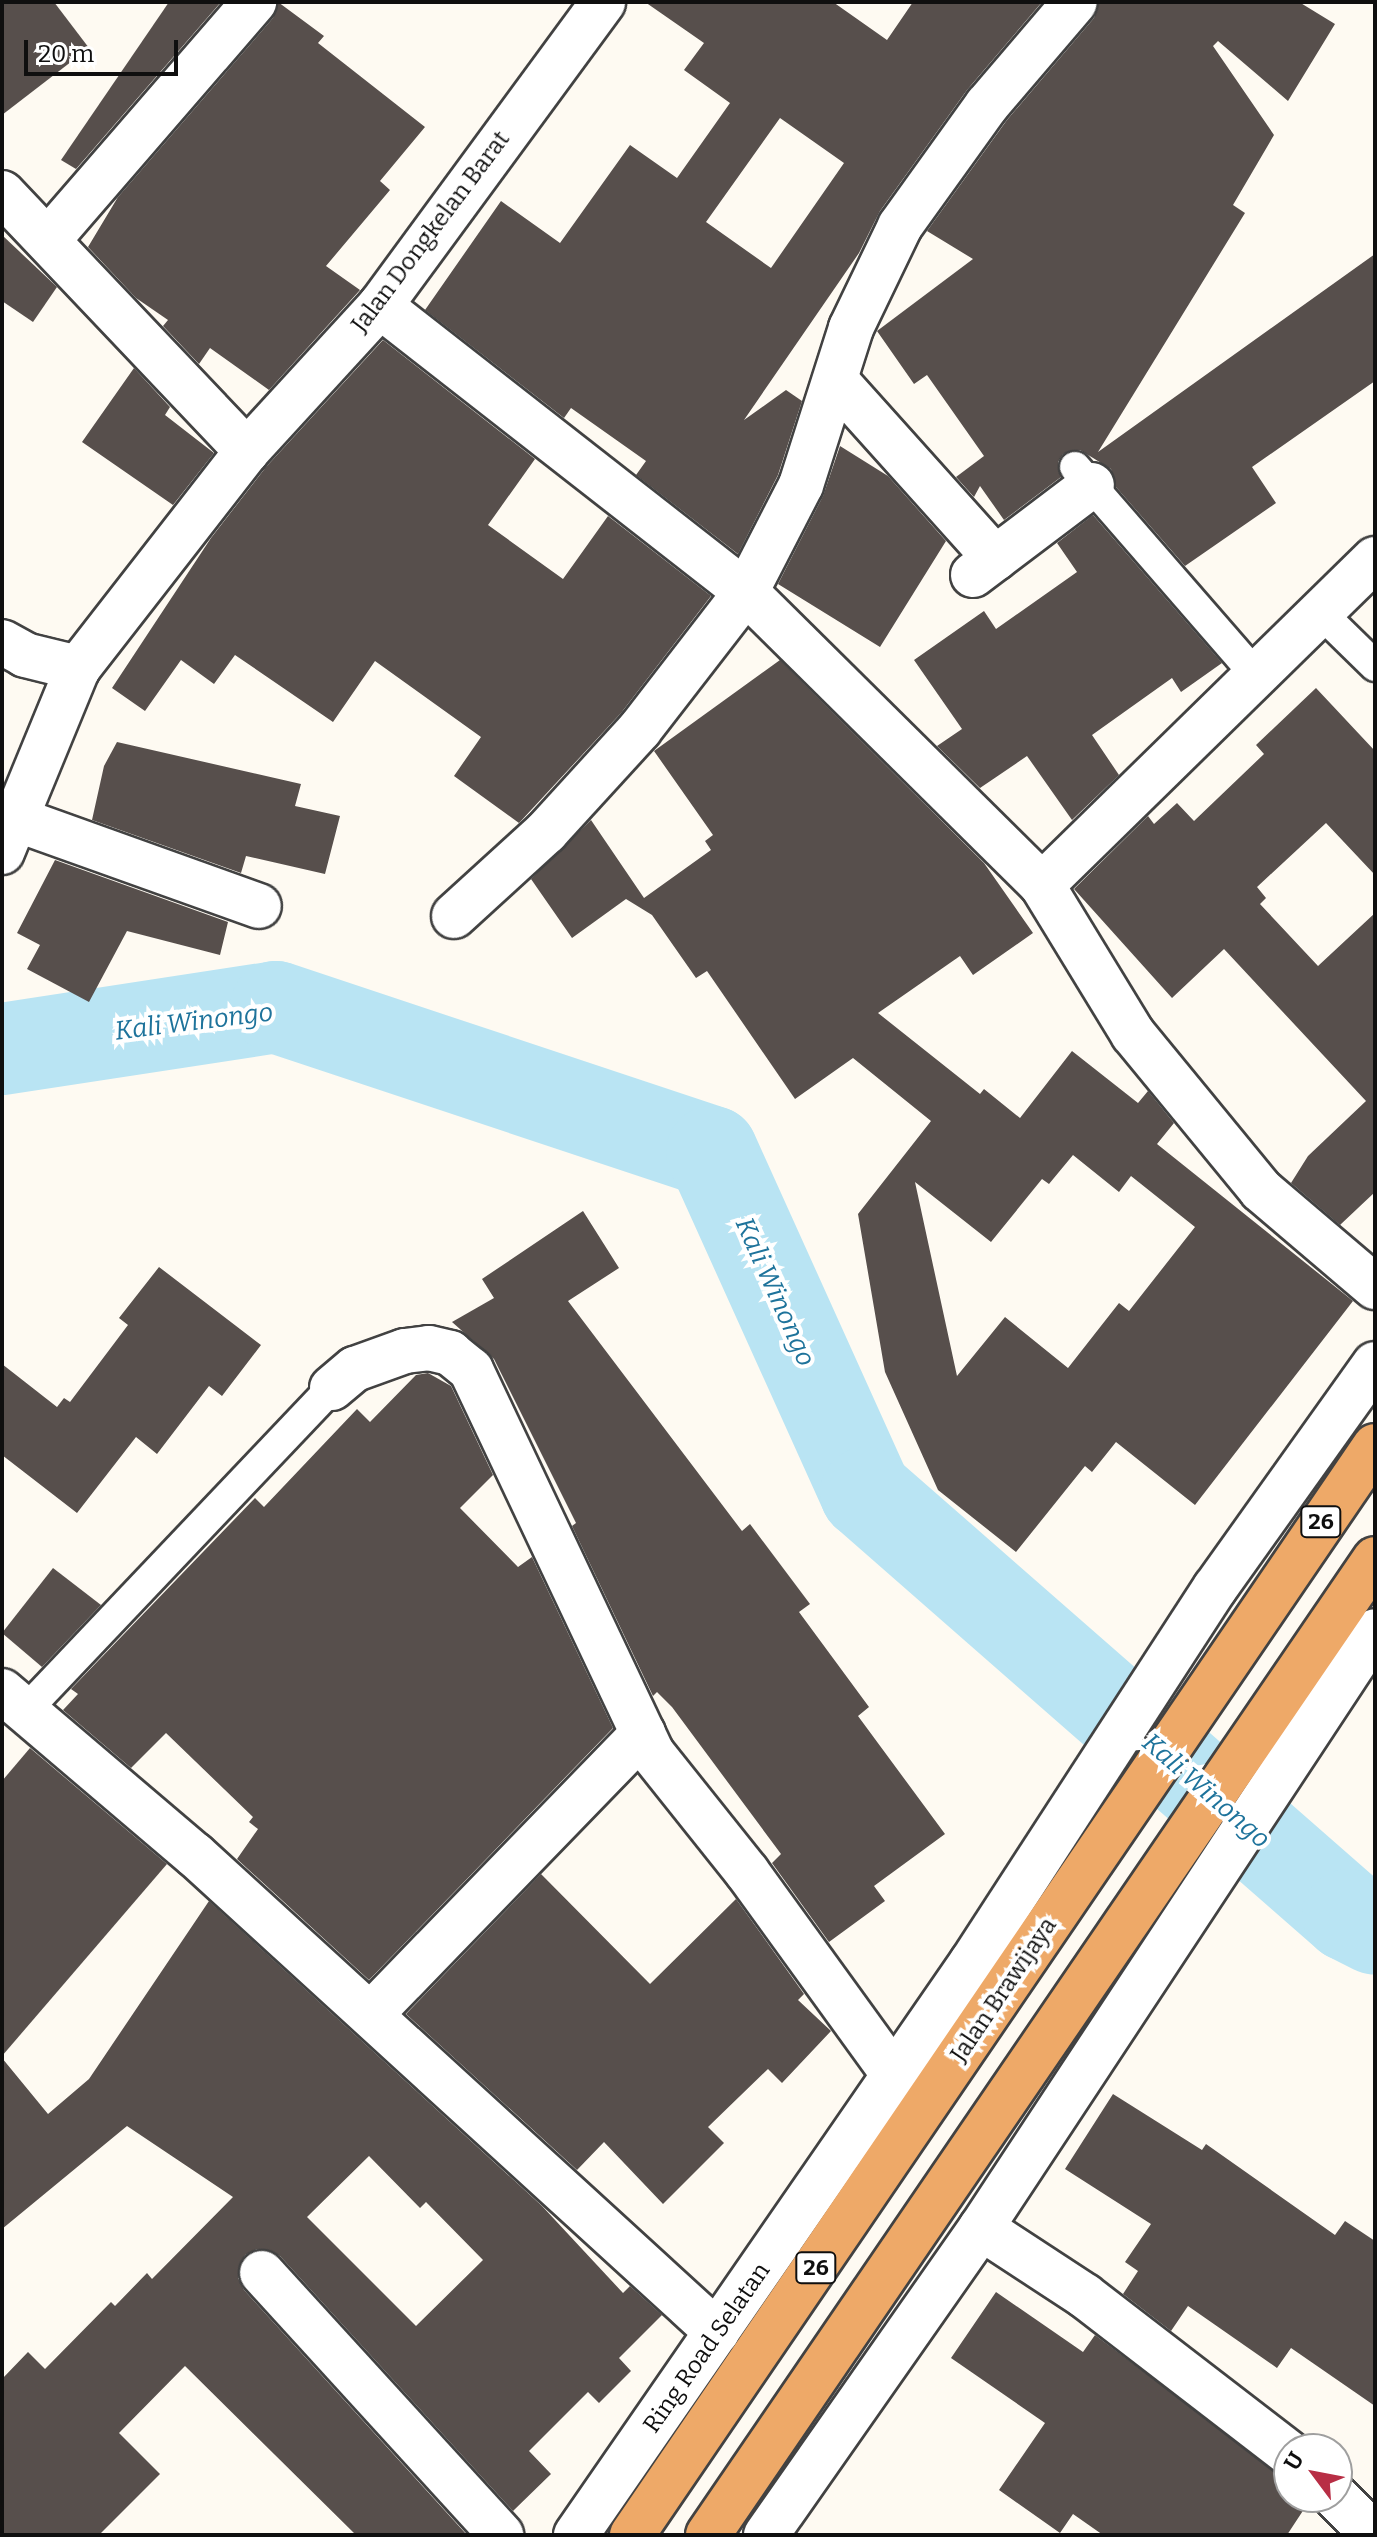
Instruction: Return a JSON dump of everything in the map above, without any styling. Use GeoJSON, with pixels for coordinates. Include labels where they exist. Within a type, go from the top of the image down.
{"type":"FeatureCollection","features":[{"type":"Feature","properties":{"kind":"highway","name":"Jalan Brawijaya"},"geometry":{"type":"LineString","coordinates":[[632,2535],[1268,1597],[1375,1446]]}},
{"type":"Feature","properties":{"kind":"highway","name":"26"},"geometry":{"type":"LineString","coordinates":[[708,2535],[1334,1614],[1375,1559]]}},
{"type":"Feature","properties":{"kind":"street"},"geometry":{"type":"LineString","coordinates":[[48,240],[254,2]]}},
{"type":"Feature","properties":{"kind":"street","name":"Jalan Dongkelan Barat"},"geometry":{"type":"LineString","coordinates":[[8,835],[78,668],[247,451],[380,306],[603,2]]}},
{"type":"Feature","properties":{"kind":"street"},"geometry":{"type":"LineString","coordinates":[[454,916],[546,832],[640,729],[746,592],[801,485],[837,382],[851,328],[900,226],[987,105],[1075,2]]}},
{"type":"Feature","properties":{"kind":"street"},"geometry":{"type":"LineString","coordinates":[[2,193],[247,451]]}},
{"type":"Feature","properties":{"kind":"street"},"geometry":{"type":"LineString","coordinates":[[380,306],[746,592],[1042,885],[1133,1034],[1261,1190],[1375,1287]]}},
{"type":"Feature","properties":{"kind":"street"},"geometry":{"type":"LineString","coordinates":[[837,382],[983,567],[1083,476]]}},
{"type":"Feature","properties":{"kind":"street"},"geometry":{"type":"LineString","coordinates":[[1042,885],[1323,615],[1375,559]]}},
{"type":"Feature","properties":{"kind":"street"},"geometry":{"type":"LineString","coordinates":[[2,642],[25,655],[78,668]]}},
{"type":"Feature","properties":{"kind":"street"},"geometry":{"type":"LineString","coordinates":[[8,835],[259,906]]}},
{"type":"Feature","properties":{"kind":"street"},"geometry":{"type":"LineString","coordinates":[[332,1388],[355,1369],[405,1351],[429,1348],[450,1353],[471,1370],[652,1753],[747,1872],[894,2075]]}},
{"type":"Feature","properties":{"kind":"street","name":"Ring Road Selatan"},"geometry":{"type":"LineString","coordinates":[[576,2535],[972,1962],[1215,1588],[1375,1364]]}},
{"type":"Feature","properties":{"kind":"street"},"geometry":{"type":"LineString","coordinates":[[766,2535],[981,2228],[1370,1638]]}},
{"type":"Feature","properties":{"kind":"street"},"geometry":{"type":"LineString","coordinates":[[10,1712],[371,2014],[717,2332]]}},
{"type":"Feature","properties":{"kind":"street"},"geometry":{"type":"LineString","coordinates":[[371,2014],[643,1733]]}},
{"type":"Feature","properties":{"kind":"street"},"geometry":{"type":"LineString","coordinates":[[981,2228],[1085,2296],[1273,2441]]}},
{"type":"Feature","properties":{"kind":"street"},"geometry":{"type":"LineString","coordinates":[[262,2273],[501,2535]]}},
{"type":"Feature","properties":{"kind":"street"},"geometry":{"type":"LineString","coordinates":[[1352,2513],[1374,2535]]}},
{"type":"Feature","properties":{"kind":"lane"},"geometry":{"type":"LineString","coordinates":[[1083,476],[1257,676]]}},
{"type":"Feature","properties":{"kind":"lane"},"geometry":{"type":"LineString","coordinates":[[1323,615],[1375,666]]}},
{"type":"Feature","properties":{"kind":"lane"},"geometry":{"type":"LineString","coordinates":[[10,1712],[332,1388]]}},
{"type":"Feature","properties":{"kind":"building"},"geometry":{"type":"Polygon","coordinates":[[[2,2],[54,2],[89,48],[2,115],[2,2]]]}},
{"type":"Feature","properties":{"kind":"building"},"geometry":{"type":"Polygon","coordinates":[[[169,2],[221,2],[76,169],[61,160],[169,2]]]}},
{"type":"Feature","properties":{"kind":"building"},"geometry":{"type":"Polygon","coordinates":[[[278,2],[324,36],[318,43],[425,127],[380,181],[390,190],[326,266],[360,290],[269,390],[210,348],[199,364],[163,326],[168,320],[136,298],[88,247],[118,197],[273,18],[278,2]]]}},
{"type":"Feature","properties":{"kind":"building"},"geometry":{"type":"Polygon","coordinates":[[[645,2],[833,2],[887,40],[913,2],[1042,2],[967,90],[880,211],[859,253],[744,420],[786,390],[802,401],[778,475],[738,554],[636,475],[646,461],[571,408],[564,418],[425,310],[501,201],[560,243],[630,145],[677,178],[730,103],[684,70],[704,43],[645,2]],[[780,118],[706,222],[771,268],[844,163],[780,118]]]}},
{"type":"Feature","properties":{"kind":"building"},"geometry":{"type":"Polygon","coordinates":[[[1099,2],[1299,2],[1335,24],[1288,101],[1218,41],[1213,46],[1274,135],[1233,205],[1245,213],[1098,452],[1375,254],[1375,381],[1252,467],[1276,503],[1185,566],[1116,487],[1111,469],[1080,450],[1063,454],[1058,462],[1061,477],[1004,520],[980,486],[974,497],[956,477],[984,456],[927,375],[914,384],[877,331],[973,259],[927,231],[1007,120],[1094,18],[1099,2]]]}},
{"type":"Feature","properties":{"kind":"building"},"geometry":{"type":"Polygon","coordinates":[[[2,235],[57,287],[33,322],[2,301],[2,235]]]}},
{"type":"Feature","properties":{"kind":"building"},"geometry":{"type":"Polygon","coordinates":[[[383,340],[535,459],[488,525],[563,579],[608,516],[711,596],[621,713],[519,823],[454,776],[481,737],[375,661],[333,722],[235,655],[214,684],[181,660],[145,711],[112,688],[211,538],[266,467],[383,340]]]}},
{"type":"Feature","properties":{"kind":"building"},"geometry":{"type":"Polygon","coordinates":[[[134,368],[170,407],[165,415],[214,453],[173,505],[82,442],[134,368]]]}},
{"type":"Feature","properties":{"kind":"building"},"geometry":{"type":"Polygon","coordinates":[[[840,446],[888,476],[946,541],[880,647],[778,584],[823,496],[840,446]]]}},
{"type":"Feature","properties":{"kind":"building"},"geometry":{"type":"Polygon","coordinates":[[[1093,515],[1222,663],[1181,692],[1172,678],[1092,735],[1119,775],[1072,820],[1027,756],[980,788],[937,746],[962,729],[914,660],[984,611],[996,629],[1077,572],[1057,543],[1093,515]]]}},
{"type":"Feature","properties":{"kind":"building"},"geometry":{"type":"Polygon","coordinates":[[[780,660],[984,863],[1033,933],[973,975],[960,956],[878,1013],[980,1094],[984,1089],[1020,1118],[1072,1051],[1138,1103],[1148,1091],[1174,1123],[1157,1144],[1353,1301],[1195,1505],[1116,1442],[1092,1472],[1085,1466],[1016,1552],[938,1490],[885,1372],[858,1214],[931,1121],[853,1058],[795,1099],[707,971],[696,978],[652,915],[626,899],[572,938],[531,879],[591,820],[644,898],[711,850],[705,841],[713,835],[654,751],[780,660]],[[1073,1155],[1049,1184],[1042,1179],[991,1242],[915,1182],[957,1376],[1005,1317],[1068,1368],[1119,1303],[1129,1311],[1195,1227],[1131,1176],[1119,1192],[1073,1155]]]}},
{"type":"Feature","properties":{"kind":"building"},"geometry":{"type":"Polygon","coordinates":[[[1316,688],[1375,751],[1375,875],[1326,823],[1257,887],[1266,898],[1260,904],[1318,966],[1375,913],[1375,1192],[1340,1225],[1291,1183],[1308,1156],[1366,1101],[1224,949],[1172,998],[1074,889],[1148,816],[1154,824],[1177,803],[1194,821],[1264,754],[1256,745],[1316,688]]]}},
{"type":"Feature","properties":{"kind":"building"},"geometry":{"type":"Polygon","coordinates":[[[117,742],[301,784],[295,806],[340,816],[325,874],[246,856],[241,873],[92,820],[104,766],[117,742]]]}},
{"type":"Feature","properties":{"kind":"building"},"geometry":{"type":"Polygon","coordinates":[[[55,860],[228,922],[220,955],[127,931],[89,1002],[27,969],[40,945],[17,933],[55,860]]]}},
{"type":"Feature","properties":{"kind":"building"},"geometry":{"type":"Polygon","coordinates":[[[583,1211],[619,1268],[568,1301],[742,1531],[750,1524],[810,1604],[799,1612],[869,1707],[858,1716],[945,1834],[874,1886],[885,1901],[829,1942],[772,1863],[781,1854],[672,1707],[657,1692],[653,1696],[572,1526],[576,1523],[494,1359],[452,1322],[494,1298],[482,1279],[583,1211]]]}},
{"type":"Feature","properties":{"kind":"building"},"geometry":{"type":"Polygon","coordinates":[[[159,1267],[261,1345],[222,1396],[209,1386],[157,1454],[136,1437],[77,1513],[2,1455],[2,1364],[57,1407],[64,1398],[70,1402],[128,1325],[119,1318],[159,1267]]]}},
{"type":"Feature","properties":{"kind":"building"},"geometry":{"type":"Polygon","coordinates":[[[428,1373],[451,1386],[493,1475],[460,1508],[518,1567],[532,1557],[613,1728],[369,1980],[237,1859],[258,1829],[249,1822],[253,1817],[166,1733],[131,1768],[63,1710],[78,1694],[71,1689],[255,1498],[264,1507],[357,1409],[370,1422],[416,1375],[428,1373]]]}},
{"type":"Feature","properties":{"kind":"building"},"geometry":{"type":"Polygon","coordinates":[[[53,1568],[101,1605],[42,1667],[2,1633],[53,1568]]]}},
{"type":"Feature","properties":{"kind":"building"},"geometry":{"type":"Polygon","coordinates":[[[30,1748],[167,1864],[2,2056],[2,1781],[30,1748]]]}},
{"type":"Feature","properties":{"kind":"building"},"geometry":{"type":"Polygon","coordinates":[[[541,1874],[650,1984],[736,1899],[804,1994],[798,2000],[831,2031],[782,2083],[768,2069],[708,2127],[724,2143],[663,2204],[604,2142],[577,2170],[406,2014],[541,1874]]]}},
{"type":"Feature","properties":{"kind":"building"},"geometry":{"type":"Polygon","coordinates":[[[209,1901],[542,2206],[623,2293],[630,2286],[662,2315],[619,2358],[631,2371],[599,2403],[588,2392],[529,2451],[551,2474],[513,2511],[280,2256],[257,2249],[245,2255],[238,2278],[244,2290],[467,2535],[356,2535],[185,2366],[119,2433],[160,2474],[99,2535],[2,2535],[2,2379],[28,2352],[45,2369],[111,2302],[115,2306],[147,2273],[152,2279],[233,2197],[127,2126],[2,2229],[2,2058],[48,2114],[89,2079],[209,1901]],[[369,2156],[307,2217],[416,2326],[483,2260],[426,2202],[420,2208],[369,2156]]]}},
{"type":"Feature","properties":{"kind":"building"},"geometry":{"type":"Polygon","coordinates":[[[1113,2094],[1202,2150],[1206,2144],[1335,2235],[1345,2221],[1375,2241],[1375,2406],[1291,2348],[1277,2368],[1188,2306],[1171,2331],[1123,2294],[1138,2271],[1125,2262],[1151,2224],[1065,2169],[1113,2094]]]}},
{"type":"Feature","properties":{"kind":"building"},"geometry":{"type":"Polygon","coordinates":[[[996,2292],[1083,2352],[1095,2335],[1273,2469],[1273,2513],[1301,2513],[1287,2535],[1103,2535],[1073,2514],[1060,2533],[999,2490],[1045,2423],[951,2358],[996,2292]]]}},
{"type":"Feature","properties":{"kind":"waterway","name":"Kali Winongo"},"geometry":{"type":"LineString","coordinates":[[2,1049],[276,1007],[712,1152],[866,1493],[1348,1915],[1375,1929]]}}]}
